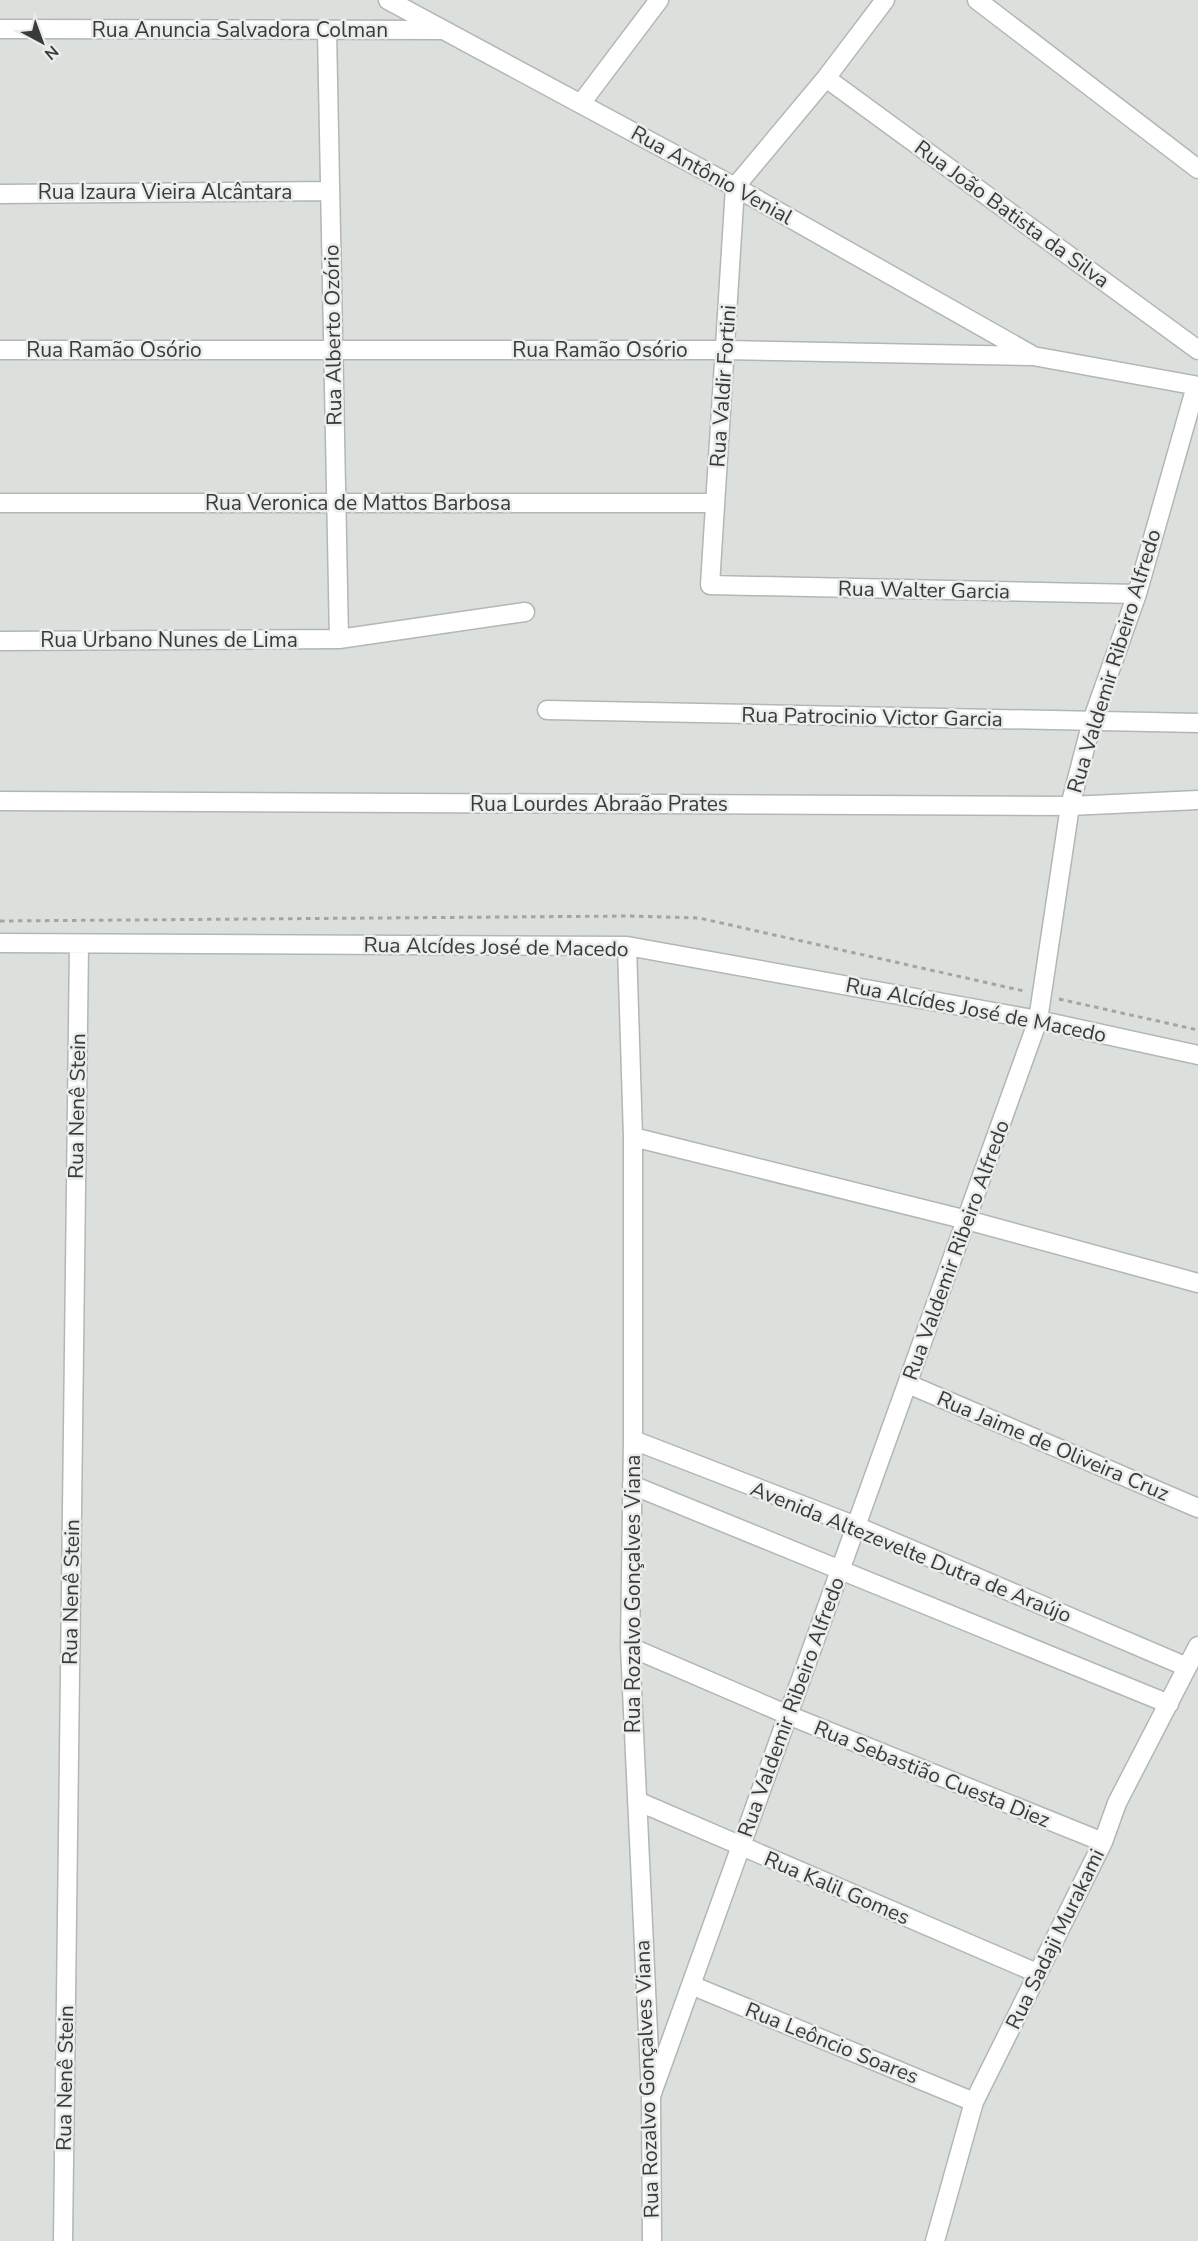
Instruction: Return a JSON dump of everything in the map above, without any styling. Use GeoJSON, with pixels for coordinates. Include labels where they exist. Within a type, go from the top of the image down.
{"type":"FeatureCollection","features":[{"type":"Feature","properties":{"kind":"street","name":"Rua Antônio Venial"},"geometry":{"type":"LineString","coordinates":[[388,0],[582,102],[1033,356]]}},
{"type":"Feature","properties":{"kind":"street"},"geometry":{"type":"LineString","coordinates":[[582,102],[659,0]]}},
{"type":"Feature","properties":{"kind":"street"},"geometry":{"type":"LineString","coordinates":[[735,187],[826,78],[885,0]]}},
{"type":"Feature","properties":{"kind":"street"},"geometry":{"type":"LineString","coordinates":[[977,0],[1198,169]]}},
{"type":"Feature","properties":{"kind":"street","name":"Rua Anuncia Salvadora Colman"},"geometry":{"type":"LineString","coordinates":[[0,29],[443,30]]}},
{"type":"Feature","properties":{"kind":"street","name":"Rua Alberto Ozório"},"geometry":{"type":"LineString","coordinates":[[327,31],[339,639]]}},
{"type":"Feature","properties":{"kind":"street","name":"Rua João Batista da Silva"},"geometry":{"type":"LineString","coordinates":[[826,78],[1198,350]]}},
{"type":"Feature","properties":{"kind":"street","name":"Rua Valdir Fortini"},"geometry":{"type":"LineString","coordinates":[[710,585],[735,187]]}},
{"type":"Feature","properties":{"kind":"street","name":"Rua Izaura Vieira Alcântara"},"geometry":{"type":"LineString","coordinates":[[0,194],[330,191]]}},
{"type":"Feature","properties":{"kind":"street","name":"Rua Ramão Osório"},"geometry":{"type":"LineString","coordinates":[[0,350],[725,350],[1033,356],[1197,386]]}},
{"type":"Feature","properties":{"kind":"street","name":"Rua Valdemir Ribeiro Alfredo"},"geometry":{"type":"LineString","coordinates":[[651,2096],[1038,1020],[1070,806],[1092,721],[1137,594],[1197,386]]}},
{"type":"Feature","properties":{"kind":"street","name":"Rua Veronica de Mattos Barbosa"},"geometry":{"type":"LineString","coordinates":[[0,503],[716,503]]}},
{"type":"Feature","properties":{"kind":"street","name":"Rua Walter Garcia"},"geometry":{"type":"LineString","coordinates":[[710,585],[1137,594]]}},
{"type":"Feature","properties":{"kind":"street","name":"Rua Urbano Nunes de Lima"},"geometry":{"type":"LineString","coordinates":[[0,641],[339,639],[525,612]]}},
{"type":"Feature","properties":{"kind":"street","name":"Rua Patrocinio Victor Garcia"},"geometry":{"type":"LineString","coordinates":[[547,710],[1198,723]]}},
{"type":"Feature","properties":{"kind":"street","name":"Rua Lourdes Abraão Prates"},"geometry":{"type":"LineString","coordinates":[[0,801],[1070,806],[1198,800]]}},
{"type":"Feature","properties":{"kind":"street","name":"Rua Alcídes José de Macedo"},"geometry":{"type":"LineString","coordinates":[[0,943],[627,946],[1038,1020],[1198,1055]]}},
{"type":"Feature","properties":{"kind":"street","name":"Rua Nenê Stein"},"geometry":{"type":"LineString","coordinates":[[63,2241],[79,944]]}},
{"type":"Feature","properties":{"kind":"street","name":"Rua Rozalvo Gonçalves Viana"},"geometry":{"type":"LineString","coordinates":[[627,946],[633,1137],[630,1647],[651,2096],[652,2241]]}},
{"type":"Feature","properties":{"kind":"street"},"geometry":{"type":"LineString","coordinates":[[633,1137],[967,1220],[1198,1283]]}},
{"type":"Feature","properties":{"kind":"street","name":"Rua Jaime de Oliveira Cruz"},"geometry":{"type":"LineString","coordinates":[[908,1384],[1198,1508]]}},
{"type":"Feature","properties":{"kind":"street","name":"Avenida Altezevelte Dutra de Araújo"},"geometry":{"type":"LineString","coordinates":[[633,1440],[856,1526],[1188,1667]]}},
{"type":"Feature","properties":{"kind":"street","name":"Avenida Altezevelte Dutra de Araújo"},"geometry":{"type":"LineString","coordinates":[[632,1485],[1169,1704]]}},
{"type":"Feature","properties":{"kind":"street","name":"Rua Sadaji Murakami"},"geometry":{"type":"LineString","coordinates":[[935,2241],[974,2102],[1103,1842],[1117,1803],[1198,1646]]}},
{"type":"Feature","properties":{"kind":"street","name":"Rua Sebastião Cuesta Diez"},"geometry":{"type":"LineString","coordinates":[[630,1647],[788,1715],[1103,1842]]}},
{"type":"Feature","properties":{"kind":"street","name":"Rua Kalil Gomes"},"geometry":{"type":"LineString","coordinates":[[637,1801],[1037,1973]]}},
{"type":"Feature","properties":{"kind":"street","name":"Rua Leôncio Soares"},"geometry":{"type":"LineString","coordinates":[[691,1985],[974,2102]]}}]}
